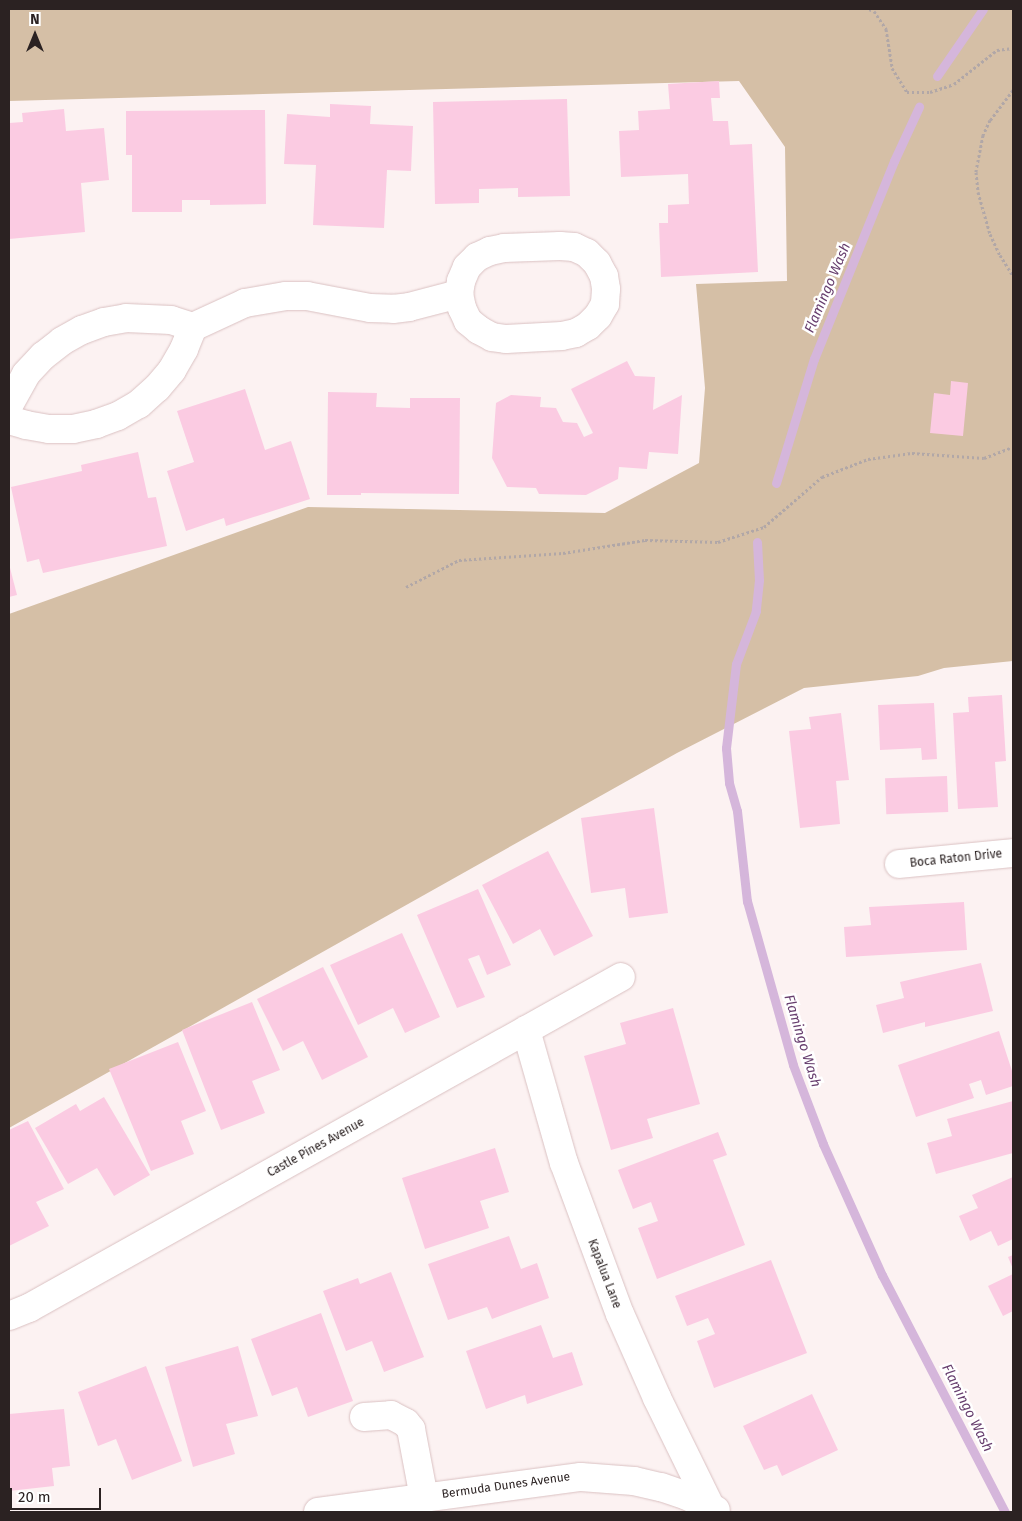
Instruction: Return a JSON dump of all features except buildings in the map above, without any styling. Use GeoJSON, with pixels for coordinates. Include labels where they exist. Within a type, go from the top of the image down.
{"type":"FeatureCollection","features":[{"type":"Feature","properties":{"kind":"street"},"geometry":{"type":"LineString","coordinates":[[560,246],[574,247],[587,253],[600,270],[606,289],[604,304],[598,316],[588,326],[576,333],[506,339],[492,336],[479,330],[468,321],[462,308],[459,294],[461,281],[467,267],[477,257],[490,251],[560,246]]}},
{"type":"Feature","properties":{"kind":"street"},"geometry":{"type":"LineString","coordinates":[[9,420],[26,426],[49,429],[73,428],[96,424],[118,416],[139,404],[167,376],[184,349],[193,327],[226,310],[266,298],[307,296],[370,308],[393,309],[409,307],[459,294]]}},
{"type":"Feature","properties":{"kind":"street"},"geometry":{"type":"LineString","coordinates":[[9,405],[26,374],[42,356],[62,341],[82,330],[104,322],[126,318],[171,320],[193,327]]}},
{"type":"Feature","properties":{"kind":"street","name":"Boca Raton Drive"},"geometry":{"type":"LineString","coordinates":[[899,864],[1013,853]]}},
{"type":"Feature","properties":{"kind":"street","name":"Castle Pines Avenue"},"geometry":{"type":"LineString","coordinates":[[9,1316],[29,1308],[622,977]]}},
{"type":"Feature","properties":{"kind":"street","name":"Kapalua Lane"},"geometry":{"type":"LineString","coordinates":[[526,1030],[564,1163],[610,1288],[656,1398],[716,1510]]}},
{"type":"Feature","properties":{"kind":"street"},"geometry":{"type":"LineString","coordinates":[[364,1417],[390,1415],[398,1418],[411,1430],[424,1498]]}},
{"type":"Feature","properties":{"kind":"street","name":"Bermuda Dunes Avenue"},"geometry":{"type":"LineString","coordinates":[[318,1512],[553,1479],[590,1477],[634,1481],[661,1487],[716,1510]]}},
{"type":"Feature","properties":{"kind":"path"},"geometry":{"type":"LineString","coordinates":[[870,9],[874,11],[886,29],[892,68],[907,92],[930,92],[954,84],[997,50],[1013,48]]}},
{"type":"Feature","properties":{"kind":"path"},"geometry":{"type":"LineString","coordinates":[[1013,90],[990,120],[983,135],[976,172],[978,192],[990,234],[1013,276]]}},
{"type":"Feature","properties":{"kind":"path"},"geometry":{"type":"LineString","coordinates":[[406,586],[459,560],[562,554],[645,540],[718,542],[764,527],[822,477],[868,460],[912,453],[984,458],[1013,447]]}},
{"type":"Feature","properties":{"kind":"shaded area"},"geometry":{"type":"Polygon","coordinates":[[[9,9],[1013,9],[1013,661],[944,668],[918,676],[804,688],[677,753],[9,1128],[9,614],[308,507],[605,513],[699,463],[705,388],[696,284],[787,281],[785,147],[739,81],[9,101],[9,9]]]}},
{"type":"Feature","properties":{"kind":"waterway","name":"Flamingo Wash"},"geometry":{"type":"LineString","coordinates":[[937,76],[983,9]]}},
{"type":"Feature","properties":{"kind":"waterway","name":"Flamingo Wash"},"geometry":{"type":"LineString","coordinates":[[776,483],[814,359],[894,161],[919,107]]}},
{"type":"Feature","properties":{"kind":"waterway","name":"Flamingo Wash"},"geometry":{"type":"LineString","coordinates":[[757,542],[759,580],[756,611],[736,664],[726,748],[729,783],[737,811],[747,901],[793,1065],[823,1144],[882,1275],[1005,1512]]}}]}
